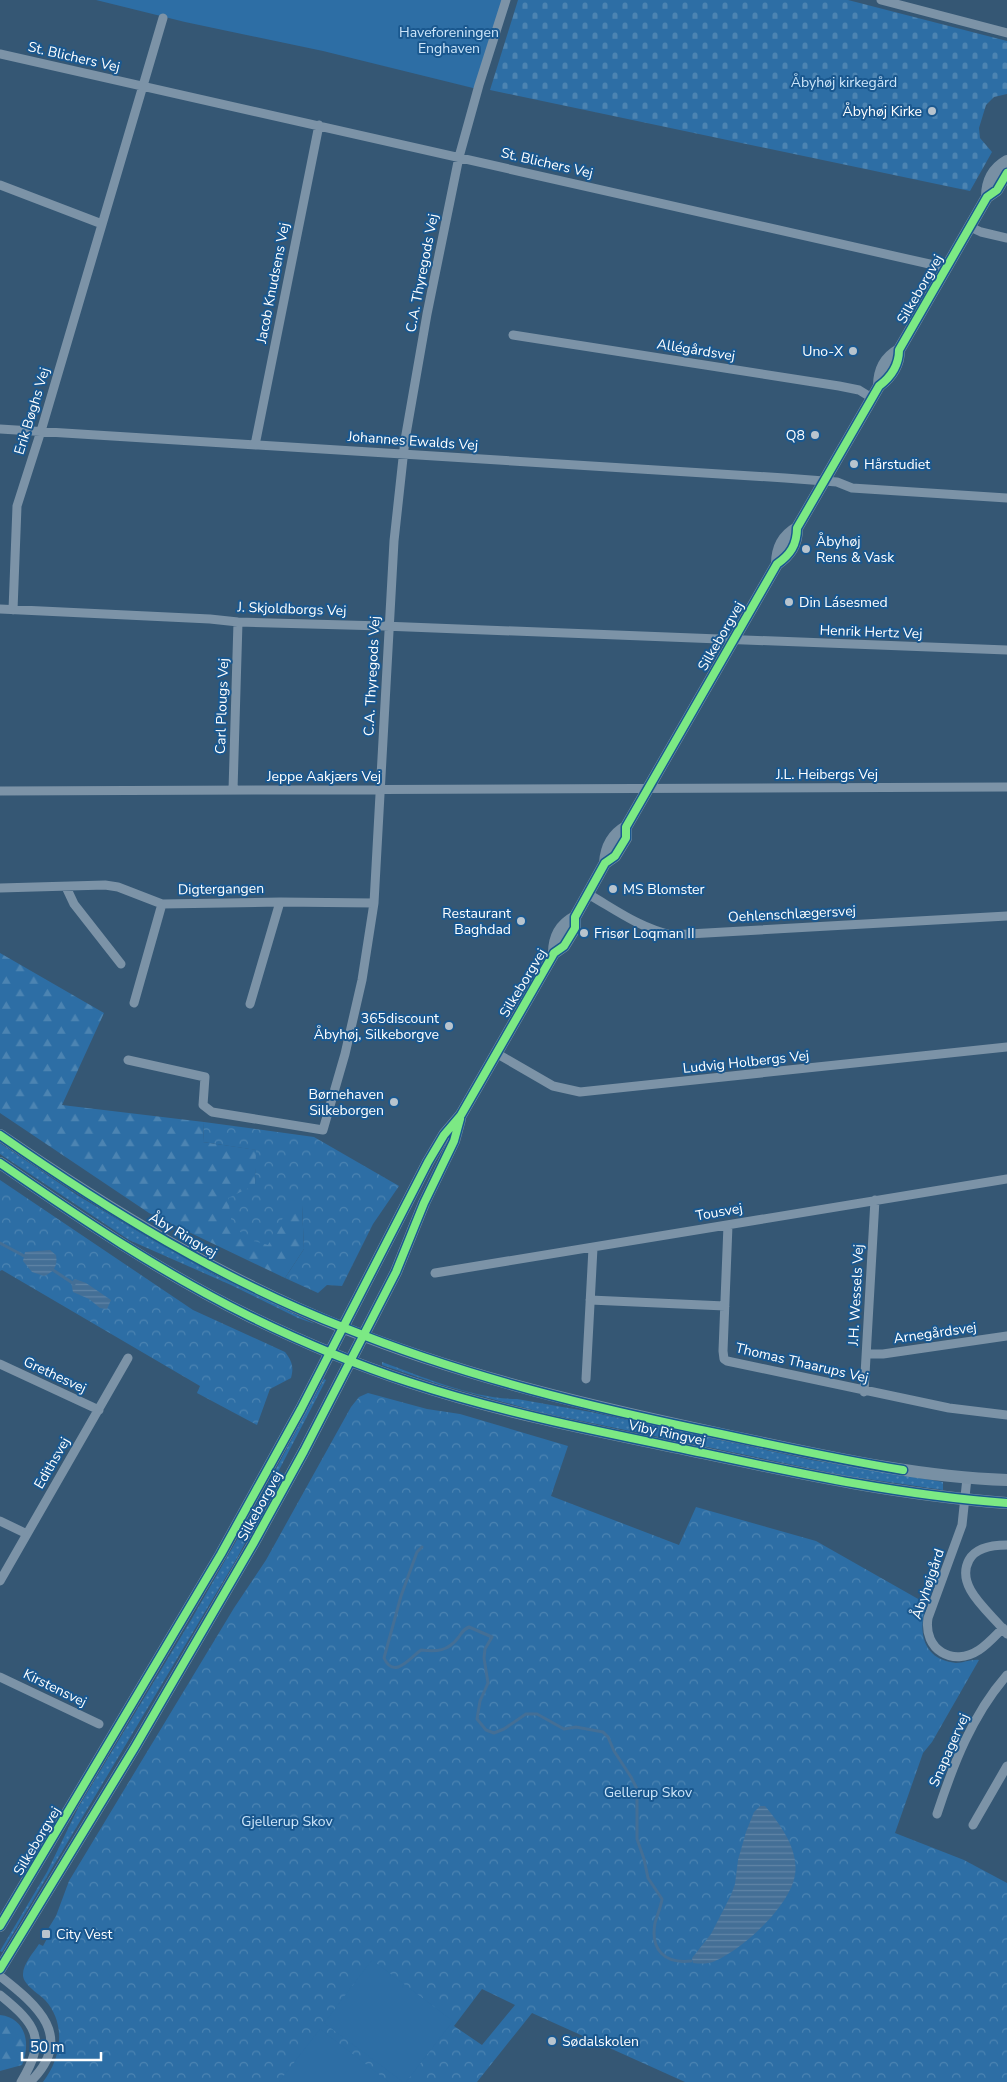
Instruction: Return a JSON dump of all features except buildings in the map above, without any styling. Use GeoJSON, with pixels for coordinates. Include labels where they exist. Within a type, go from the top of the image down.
{"type":"FeatureCollection","features":[{"type":"Feature","properties":{"kind":"main road","name":"Silkeborgvej"},"geometry":{"type":"LineString","coordinates":[[987,197],[987,184],[998,166],[1007,161]]}},
{"type":"Feature","properties":{"kind":"main road","name":"Silkeborgvej"},"geometry":{"type":"LineString","coordinates":[[0,1926],[222,1554],[331,1352],[428,1162],[444,1135],[461,1115],[554,953],[564,946],[574,928],[575,917],[605,863],[608,846],[616,832],[626,827],[776,564],[777,552],[788,534],[797,528],[872,398],[878,386],[879,374],[889,356],[899,350],[987,197],[997,190],[1007,173]]}},
{"type":"Feature","properties":{"kind":"main road","name":"Silkeborgvej"},"geometry":{"type":"LineString","coordinates":[[0,1969],[140,1738],[253,1544],[304,1451],[399,1265],[424,1203],[454,1141],[461,1115]]}},
{"type":"Feature","properties":{"kind":"main road","name":"Åby Ringvej"},"geometry":{"type":"LineString","coordinates":[[0,1135],[45,1166],[152,1233],[275,1298],[364,1336]]}},
{"type":"Feature","properties":{"kind":"main road"},"geometry":{"type":"LineString","coordinates":[[0,1163],[138,1253],[199,1289],[249,1316],[331,1352]]}},
{"type":"Feature","properties":{"kind":"main road","name":"Viby Ringvej"},"geometry":{"type":"LineString","coordinates":[[364,1336],[486,1378],[593,1406],[842,1459],[903,1470],[967,1478],[1007,1480]]}},
{"type":"Feature","properties":{"kind":"main road","name":"Viby Ringvej"},"geometry":{"type":"LineString","coordinates":[[331,1352],[409,1382],[482,1404],[545,1420],[864,1486],[966,1500],[1007,1503]]}},
{"type":"Feature","properties":{"kind":"street","name":"C.A. Thyregods Vej"},"geometry":{"type":"LineString","coordinates":[[128,1060],[204,1077],[203,1105],[212,1112],[323,1130],[345,1054],[362,980],[374,903],[394,541],[403,454],[427,314],[459,157],[479,84],[506,0]]}},
{"type":"Feature","properties":{"kind":"street"},"geometry":{"type":"LineString","coordinates":[[881,0],[1007,33]]}},
{"type":"Feature","properties":{"kind":"street"},"geometry":{"type":"LineString","coordinates":[[143,86],[163,18]]}},
{"type":"Feature","properties":{"kind":"street","name":"St. Blichers Vej"},"geometry":{"type":"LineString","coordinates":[[0,54],[934,265],[945,271]]}},
{"type":"Feature","properties":{"kind":"street","name":"Erik Bøghs Vej"},"geometry":{"type":"LineString","coordinates":[[13,610],[17,506],[41,432],[143,86]]}},
{"type":"Feature","properties":{"kind":"street","name":"Jacob Knudsens Vej"},"geometry":{"type":"LineString","coordinates":[[255,445],[319,125]]}},
{"type":"Feature","properties":{"kind":"street"},"geometry":{"type":"LineString","coordinates":[[0,185],[102,224]]}},
{"type":"Feature","properties":{"kind":"street"},"geometry":{"type":"LineString","coordinates":[[970,227],[981,232],[1007,238]]}},
{"type":"Feature","properties":{"kind":"street","name":"Allégårdsvej"},"geometry":{"type":"LineString","coordinates":[[513,335],[840,386],[859,390],[872,398]]}},
{"type":"Feature","properties":{"kind":"street","name":"Johannes Ewalds Vej"},"geometry":{"type":"LineString","coordinates":[[0,429],[824,481],[837,482],[852,488],[1007,498]]}},
{"type":"Feature","properties":{"kind":"street","name":"J. Skjoldborgs Vej"},"geometry":{"type":"LineString","coordinates":[[0,609],[238,622],[733,640]]}},
{"type":"Feature","properties":{"kind":"street","name":"Carl Plougs Vej"},"geometry":{"type":"LineString","coordinates":[[234,790],[238,622]]}},
{"type":"Feature","properties":{"kind":"street","name":"Henrik Hertz Vej"},"geometry":{"type":"LineString","coordinates":[[733,640],[1007,650]]}},
{"type":"Feature","properties":{"kind":"street","name":"J.L. Heibergs Vej"},"geometry":{"type":"LineString","coordinates":[[648,788],[1007,786]]}},
{"type":"Feature","properties":{"kind":"street","name":"Jeppe Aakjærs Vej"},"geometry":{"type":"LineString","coordinates":[[0,791],[648,788]]}},
{"type":"Feature","properties":{"kind":"street","name":"Digtergangen"},"geometry":{"type":"LineString","coordinates":[[0,888],[105,885],[118,887],[162,904],[374,903]]}},
{"type":"Feature","properties":{"kind":"street"},"geometry":{"type":"LineString","coordinates":[[66,887],[74,904],[121,964]]}},
{"type":"Feature","properties":{"kind":"street","name":"Oehlenschlægersvej"},"geometry":{"type":"LineString","coordinates":[[588,894],[635,923],[650,930],[670,935],[1007,916]]}},
{"type":"Feature","properties":{"kind":"street","name":"Digtergangen"},"geometry":{"type":"LineString","coordinates":[[250,1004],[280,902]]}},
{"type":"Feature","properties":{"kind":"street","name":"Digtergangen"},"geometry":{"type":"LineString","coordinates":[[134,1003],[162,904]]}},
{"type":"Feature","properties":{"kind":"street","name":"Ludvig Holbergs Vej"},"geometry":{"type":"LineString","coordinates":[[496,1053],[553,1086],[580,1092],[1007,1047]]}},
{"type":"Feature","properties":{"kind":"street","name":"Tousvej"},"geometry":{"type":"LineString","coordinates":[[435,1273],[1007,1178]]}},
{"type":"Feature","properties":{"kind":"street","name":"J.H. Wessels Vej"},"geometry":{"type":"LineString","coordinates":[[864,1392],[875,1200]]}},
{"type":"Feature","properties":{"kind":"street","name":"Thomas Thaarups Vej"},"geometry":{"type":"LineString","coordinates":[[728,1225],[724,1359],[864,1392],[949,1408],[1007,1415]]}},
{"type":"Feature","properties":{"kind":"street"},"geometry":{"type":"LineString","coordinates":[[586,1379],[593,1248]]}},
{"type":"Feature","properties":{"kind":"street"},"geometry":{"type":"LineString","coordinates":[[590,1300],[726,1306]]}},
{"type":"Feature","properties":{"kind":"street","name":"Arnegårdsvej"},"geometry":{"type":"LineString","coordinates":[[866,1354],[884,1354],[1007,1336]]}},
{"type":"Feature","properties":{"kind":"street","name":"Edithsvej"},"geometry":{"type":"LineString","coordinates":[[0,1581],[128,1358]]}},
{"type":"Feature","properties":{"kind":"street","name":"Grethesvej"},"geometry":{"type":"LineString","coordinates":[[0,1364],[99,1410]]}},
{"type":"Feature","properties":{"kind":"street","name":"Åbyhøjgård"},"geometry":{"type":"LineString","coordinates":[[967,1478],[962,1525],[928,1618],[927,1634],[936,1648],[949,1656],[957,1657],[979,1650],[1005,1631],[971,1591],[965,1579],[965,1569],[970,1557],[978,1552],[993,1545],[1007,1545]]}},
{"type":"Feature","properties":{"kind":"street"},"geometry":{"type":"LineString","coordinates":[[0,1521],[27,1534]]}},
{"type":"Feature","properties":{"kind":"street","name":"Snapagervej"},"geometry":{"type":"LineString","coordinates":[[937,1814],[951,1771],[968,1734],[986,1703],[1007,1675]]}},
{"type":"Feature","properties":{"kind":"street","name":"Kirstensvej"},"geometry":{"type":"LineString","coordinates":[[0,1677],[99,1724]]}},
{"type":"Feature","properties":{"kind":"street"},"geometry":{"type":"LineString","coordinates":[[973,1825],[1007,1766]]}},
{"type":"Feature","properties":{"kind":"street"},"geometry":{"type":"LineString","coordinates":[[0,1976],[31,2001],[42,2015],[50,2032],[47,2060],[30,2082]]}},
{"type":"Feature","properties":{"kind":"street"},"geometry":{"type":"LineString","coordinates":[[0,1995],[27,2019],[34,2032],[35,2052],[29,2068],[20,2082]]}},
{"type":"Feature","properties":{"kind":"green space","name":"Haveforeningen Enghaven"},"geometry":{"type":"Polygon","coordinates":[[[96,0],[505,0],[477,89],[323,51],[185,22],[96,0]]]}},
{"type":"Feature","properties":{"kind":"green space","name":"Åbyhøj kirkegård"},"geometry":{"type":"Polygon","coordinates":[[[518,0],[848,0],[1007,41],[1007,94],[994,97],[986,105],[979,128],[980,138],[992,152],[970,191],[490,90],[518,0]]]}},
{"type":"Feature","properties":{"kind":"green space"},"geometry":{"type":"Polygon","coordinates":[[[0,953],[104,1013],[62,1105],[204,1122],[203,1142],[257,1150],[255,1185],[290,1205],[302,1205],[304,1249],[285,1278],[149,1213],[0,1113],[0,953]]]}},
{"type":"Feature","properties":{"kind":"green space"},"geometry":{"type":"Polygon","coordinates":[[[204,1122],[314,1137],[399,1186],[373,1224],[342,1286],[327,1285],[318,1293],[285,1278],[304,1249],[302,1205],[290,1205],[268,1245],[250,1240],[232,1225],[228,1198],[255,1185],[256,1150],[203,1142],[204,1122]]]}},
{"type":"Feature","properties":{"kind":"green space"},"geometry":{"type":"Polygon","coordinates":[[[0,1143],[77,1195],[149,1238],[215,1275],[315,1324],[298,1318],[231,1285],[129,1240],[0,1154],[0,1143]]]}},
{"type":"Feature","properties":{"kind":"green space"},"geometry":{"type":"Polygon","coordinates":[[[0,1180],[193,1310],[285,1352],[292,1364],[291,1378],[270,1389],[257,1425],[197,1393],[200,1386],[2,1270],[0,1271],[0,1180]]]}},
{"type":"Feature","properties":{"kind":"green space"},"geometry":{"type":"Polygon","coordinates":[[[382,1362],[466,1391],[591,1412],[812,1460],[943,1482],[943,1490],[847,1476],[543,1413],[438,1384],[382,1365],[382,1362]]]}},
{"type":"Feature","properties":{"kind":"green space"},"geometry":{"type":"Polygon","coordinates":[[[324,1379],[326,1380],[278,1472],[257,1521],[236,1560],[2,1952],[0,1951],[47,1872],[79,1806],[191,1620],[255,1508],[324,1379]]]}},
{"type":"Feature","properties":{"kind":"green space","name":"Gellerup Skov"},"geometry":{"type":"Polygon","coordinates":[[[368,1393],[427,1409],[460,1414],[568,1446],[551,1496],[679,1545],[696,1507],[816,1541],[927,1604],[924,1614],[923,1633],[929,1650],[945,1661],[956,1663],[979,1660],[932,1742],[923,1753],[895,1833],[964,1860],[1007,1883],[1007,2082],[685,2082],[532,2013],[477,2082],[43,2082],[54,2063],[59,2041],[59,2030],[52,2009],[25,1981],[23,1970],[39,1944],[43,1946],[51,1931],[48,1929],[56,1916],[69,1881],[234,1608],[266,1560],[351,1407],[359,1397],[368,1393]],[[482,1989],[454,2026],[482,2045],[515,2005],[482,1989]]]}},
{"type":"Feature","properties":{"kind":"green space"},"geometry":{"type":"Polygon","coordinates":[[[372,1960],[453,2021],[406,2082],[403,2082],[324,2023],[372,1960]]]}},
{"type":"Feature","properties":{"kind":"green space"},"geometry":{"type":"Polygon","coordinates":[[[0,2015],[16,2021],[21,2027],[26,2041],[26,2049],[22,2065],[0,2071],[0,2015]]]}},
{"type":"Feature","properties":{"kind":"green space"},"geometry":{"type":"Polygon","coordinates":[[[320,2029],[389,2082],[279,2082],[320,2029]]]}},
{"type":"Feature","properties":{"kind":"shaded area"},"geometry":{"type":"Polygon","coordinates":[[[50,1250],[56,1255],[56,1265],[50,1273],[44,1276],[32,1272],[23,1261],[25,1252],[50,1250]]]}},
{"type":"Feature","properties":{"kind":"shaded area"},"geometry":{"type":"Polygon","coordinates":[[[75,1279],[86,1283],[111,1300],[107,1309],[100,1308],[89,1299],[73,1292],[71,1282],[75,1279]]]}},
{"type":"Feature","properties":{"kind":"shaded area"},"geometry":{"type":"Polygon","coordinates":[[[760,1806],[765,1806],[788,1838],[796,1866],[791,1887],[775,1913],[739,1947],[713,1962],[704,1964],[693,1963],[692,1958],[711,1934],[731,1895],[746,1832],[754,1812],[760,1806]]]}},
{"type":"Feature","properties":{"kind":"waterway"},"geometry":{"type":"LineString","coordinates":[[0,1243],[26,1257]]}},
{"type":"Feature","properties":{"kind":"waterway"},"geometry":{"type":"LineString","coordinates":[[50,1268],[74,1284]]}},
{"type":"Feature","properties":{"kind":"waterway"},"geometry":{"type":"LineString","coordinates":[[422,1547],[417,1552],[401,1596],[384,1658],[392,1667],[397,1667],[407,1662],[421,1650],[437,1651],[450,1646],[463,1630],[469,1627],[492,1637],[485,1649],[484,1658],[488,1683],[480,1701],[477,1719],[486,1730],[494,1733],[504,1729],[526,1714],[537,1714],[564,1729],[576,1727],[603,1732],[608,1737],[614,1751],[637,1789],[637,1839],[648,1878],[662,1899],[655,1923],[654,1933],[657,1948],[661,1953],[674,1960],[691,1961]]}},
{"type":"Feature","properties":{"kind":"cycle path"},"geometry":{"type":"LineString","coordinates":[[0,1926],[221,1554],[301,1409],[428,1162],[444,1135],[461,1115],[554,953],[564,946],[575,928],[575,917],[605,863],[615,856],[626,838],[626,827],[777,564],[792,549],[796,540],[797,528],[879,386],[894,371],[898,361],[899,350],[987,197],[997,190],[1007,173]]}},
{"type":"Feature","properties":{"kind":"cycle path"},"geometry":{"type":"LineString","coordinates":[[0,1969],[135,1747],[253,1544],[304,1451],[396,1272],[424,1203],[454,1141],[460,1119]]}},
{"type":"Feature","properties":{"kind":"cycle path"},"geometry":{"type":"LineString","coordinates":[[0,1135],[82,1190],[210,1266],[299,1309],[391,1346],[483,1376],[578,1402],[673,1424],[903,1470]]}},
{"type":"Feature","properties":{"kind":"cycle path"},"geometry":{"type":"LineString","coordinates":[[0,1163],[122,1244],[185,1282],[268,1325],[308,1343],[368,1368],[409,1382],[480,1403],[552,1421],[775,1468],[851,1483],[928,1495],[1007,1503]]}},
{"type":"Feature","properties":{"kind":"place","name":"Åbyhøj Kirke"},"geometry":{"type":"Point","coordinates":[932,111]}},
{"type":"Feature","properties":{"kind":"place","name":"Uno-X"},"geometry":{"type":"Point","coordinates":[853,351]}},
{"type":"Feature","properties":{"kind":"place","name":"Q8"},"geometry":{"type":"Point","coordinates":[815,435]}},
{"type":"Feature","properties":{"kind":"place","name":"Hårstudiet"},"geometry":{"type":"Point","coordinates":[854,464]}},
{"type":"Feature","properties":{"kind":"place","name":"Åbyhøj Rens & Vask"},"geometry":{"type":"Point","coordinates":[806,549]}},
{"type":"Feature","properties":{"kind":"place","name":"Din Lásesmed"},"geometry":{"type":"Point","coordinates":[789,602]}},
{"type":"Feature","properties":{"kind":"place","name":"MS Blomster"},"geometry":{"type":"Point","coordinates":[613,889]}},
{"type":"Feature","properties":{"kind":"place","name":"Restaurant Baghdad"},"geometry":{"type":"Point","coordinates":[521,921]}},
{"type":"Feature","properties":{"kind":"place","name":"Frisør Loqman II"},"geometry":{"type":"Point","coordinates":[584,933]}},
{"type":"Feature","properties":{"kind":"place","name":"365discount Åbyhøj, Silkeborgve"},"geometry":{"type":"Point","coordinates":[449,1026]}},
{"type":"Feature","properties":{"kind":"place","name":"Børnehaven Silkeborgen"},"geometry":{"type":"Point","coordinates":[394,1102]}},
{"type":"Feature","properties":{"kind":"place","name":"City Vest"},"geometry":{"type":"Point","coordinates":[46,1934]}},
{"type":"Feature","properties":{"kind":"place","name":"Sødalskolen"},"geometry":{"type":"Point","coordinates":[552,2041]}},
{"type":"Feature","properties":{"kind":"park label","name":"Gjellerup Skov"},"geometry":{"type":"Point","coordinates":[287,1821]}}]}
